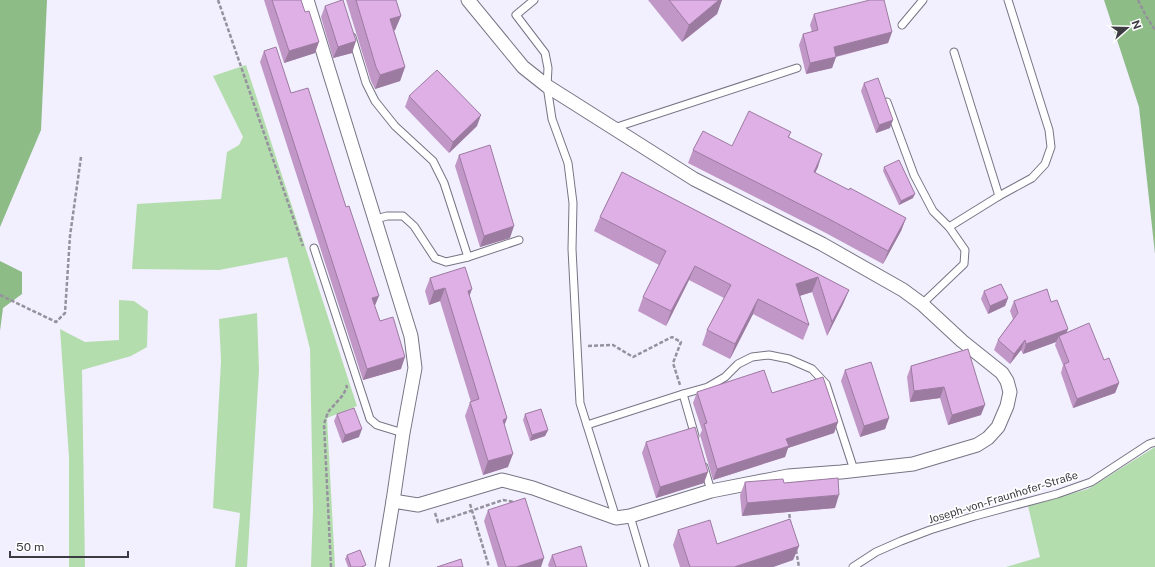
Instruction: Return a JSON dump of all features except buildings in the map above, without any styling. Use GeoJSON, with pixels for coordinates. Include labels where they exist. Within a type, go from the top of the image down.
{"type":"FeatureCollection","features":[{"type":"Feature","properties":{"kind":"street"},"geometry":{"type":"LineString","coordinates":[[307,0],[411,336],[415,368],[403,433],[382,567]]}},
{"type":"Feature","properties":{"kind":"street"},"geometry":{"type":"LineString","coordinates":[[393,502],[418,505],[502,480],[532,488],[616,518],[630,516],[711,491],[788,476],[913,464],[977,445],[988,438],[998,427],[1007,406],[1010,392],[1007,381],[1002,373],[962,341],[922,304],[903,290],[822,244],[694,179],[547,86],[523,67],[468,0]]}},
{"type":"Feature","properties":{"kind":"lane"},"geometry":{"type":"LineString","coordinates":[[534,0],[516,15],[545,53],[548,68],[547,86],[552,118],[568,163],[573,203],[572,249],[580,403],[616,518]]}},
{"type":"Feature","properties":{"kind":"lane"},"geometry":{"type":"LineString","coordinates":[[902,25],[923,0]]}},
{"type":"Feature","properties":{"kind":"lane"},"geometry":{"type":"LineString","coordinates":[[949,227],[1032,178],[1045,164],[1051,147],[1049,130],[1008,0]]}},
{"type":"Feature","properties":{"kind":"lane"},"geometry":{"type":"LineString","coordinates":[[350,30],[366,83],[375,102],[395,126],[433,161],[444,183],[468,257]]}},
{"type":"Feature","properties":{"kind":"lane"},"geometry":{"type":"LineString","coordinates":[[954,52],[1000,196]]}},
{"type":"Feature","properties":{"kind":"lane"},"geometry":{"type":"LineString","coordinates":[[614,128],[797,68]]}},
{"type":"Feature","properties":{"kind":"lane"},"geometry":{"type":"LineString","coordinates":[[884,96],[914,175],[933,211],[949,227],[965,250],[964,264],[922,304]]}},
{"type":"Feature","properties":{"kind":"lane"},"geometry":{"type":"LineString","coordinates":[[376,219],[387,216],[403,216],[414,226],[435,258],[446,262],[468,257],[519,240]]}},
{"type":"Feature","properties":{"kind":"lane"},"geometry":{"type":"LineString","coordinates":[[314,248],[370,420],[377,425],[403,433]]}},
{"type":"Feature","properties":{"kind":"lane"},"geometry":{"type":"LineString","coordinates":[[587,425],[708,387],[725,377],[738,364],[752,357],[769,355],[789,359],[812,369],[826,384],[854,470]]}},
{"type":"Feature","properties":{"kind":"lane"},"geometry":{"type":"LineString","coordinates":[[683,394],[697,443]]}},
{"type":"Feature","properties":{"kind":"lane","name":"Joseph-von-Fraunhofer-Straße"},"geometry":{"type":"LineString","coordinates":[[853,567],[876,552],[930,530],[1057,494],[1091,482],[1155,442]]}},
{"type":"Feature","properties":{"kind":"lane"},"geometry":{"type":"LineString","coordinates":[[701,457],[711,491]]}},
{"type":"Feature","properties":{"kind":"lane"},"geometry":{"type":"LineString","coordinates":[[630,516],[645,567]]}},
{"type":"Feature","properties":{"kind":"path"},"geometry":{"type":"LineString","coordinates":[[218,0],[305,253]]}},
{"type":"Feature","properties":{"kind":"path"},"geometry":{"type":"LineString","coordinates":[[1138,0],[1155,30]]}},
{"type":"Feature","properties":{"kind":"path"},"geometry":{"type":"LineString","coordinates":[[0,295],[56,322],[65,313],[70,236],[81,157]]}},
{"type":"Feature","properties":{"kind":"path"},"geometry":{"type":"LineString","coordinates":[[578,346],[613,345],[634,357],[672,337],[681,342],[673,363],[683,394]]}},
{"type":"Feature","properties":{"kind":"path"},"geometry":{"type":"LineString","coordinates":[[331,567],[324,424],[328,412],[343,395],[347,387],[344,379]]}},
{"type":"Feature","properties":{"kind":"path"},"geometry":{"type":"LineString","coordinates":[[466,490],[489,567]]}},
{"type":"Feature","properties":{"kind":"path"},"geometry":{"type":"LineString","coordinates":[[434,510],[438,522],[503,500],[516,502]]}},
{"type":"Feature","properties":{"kind":"path"},"geometry":{"type":"LineString","coordinates":[[789,506],[792,529]]}},
{"type":"Feature","properties":{"kind":"path"},"geometry":{"type":"LineString","coordinates":[[795,544],[799,567]]}},
{"type":"Feature","properties":{"kind":"green space"},"geometry":{"type":"Polygon","coordinates":[[[0,0],[47,0],[41,130],[0,227],[0,0]]]}},
{"type":"Feature","properties":{"kind":"green space"},"geometry":{"type":"Polygon","coordinates":[[[1104,0],[1155,0],[1155,254],[1139,107],[1104,0]]]}},
{"type":"Feature","properties":{"kind":"green space"},"geometry":{"type":"Polygon","coordinates":[[[246,65],[357,406],[327,418],[335,567],[311,567],[313,509],[310,349],[287,257],[219,270],[132,269],[137,204],[221,199],[227,152],[239,145],[243,137],[213,76],[246,65]]]}},
{"type":"Feature","properties":{"kind":"green space"},"geometry":{"type":"Polygon","coordinates":[[[0,261],[22,272],[22,294],[3,308],[0,331],[0,261]]]}},
{"type":"Feature","properties":{"kind":"green space"},"geometry":{"type":"Polygon","coordinates":[[[119,300],[134,301],[148,311],[147,347],[131,356],[82,370],[85,567],[69,567],[69,457],[60,329],[85,342],[119,340],[119,300]]]}},
{"type":"Feature","properties":{"kind":"green space"},"geometry":{"type":"Polygon","coordinates":[[[257,313],[259,370],[247,567],[235,567],[240,513],[213,508],[221,361],[219,319],[257,313]]]}},
{"type":"Feature","properties":{"kind":"green space"},"geometry":{"type":"Polygon","coordinates":[[[1155,447],[1155,567],[1006,567],[1040,557],[1028,506],[1088,489],[1155,447]]]}}]}
